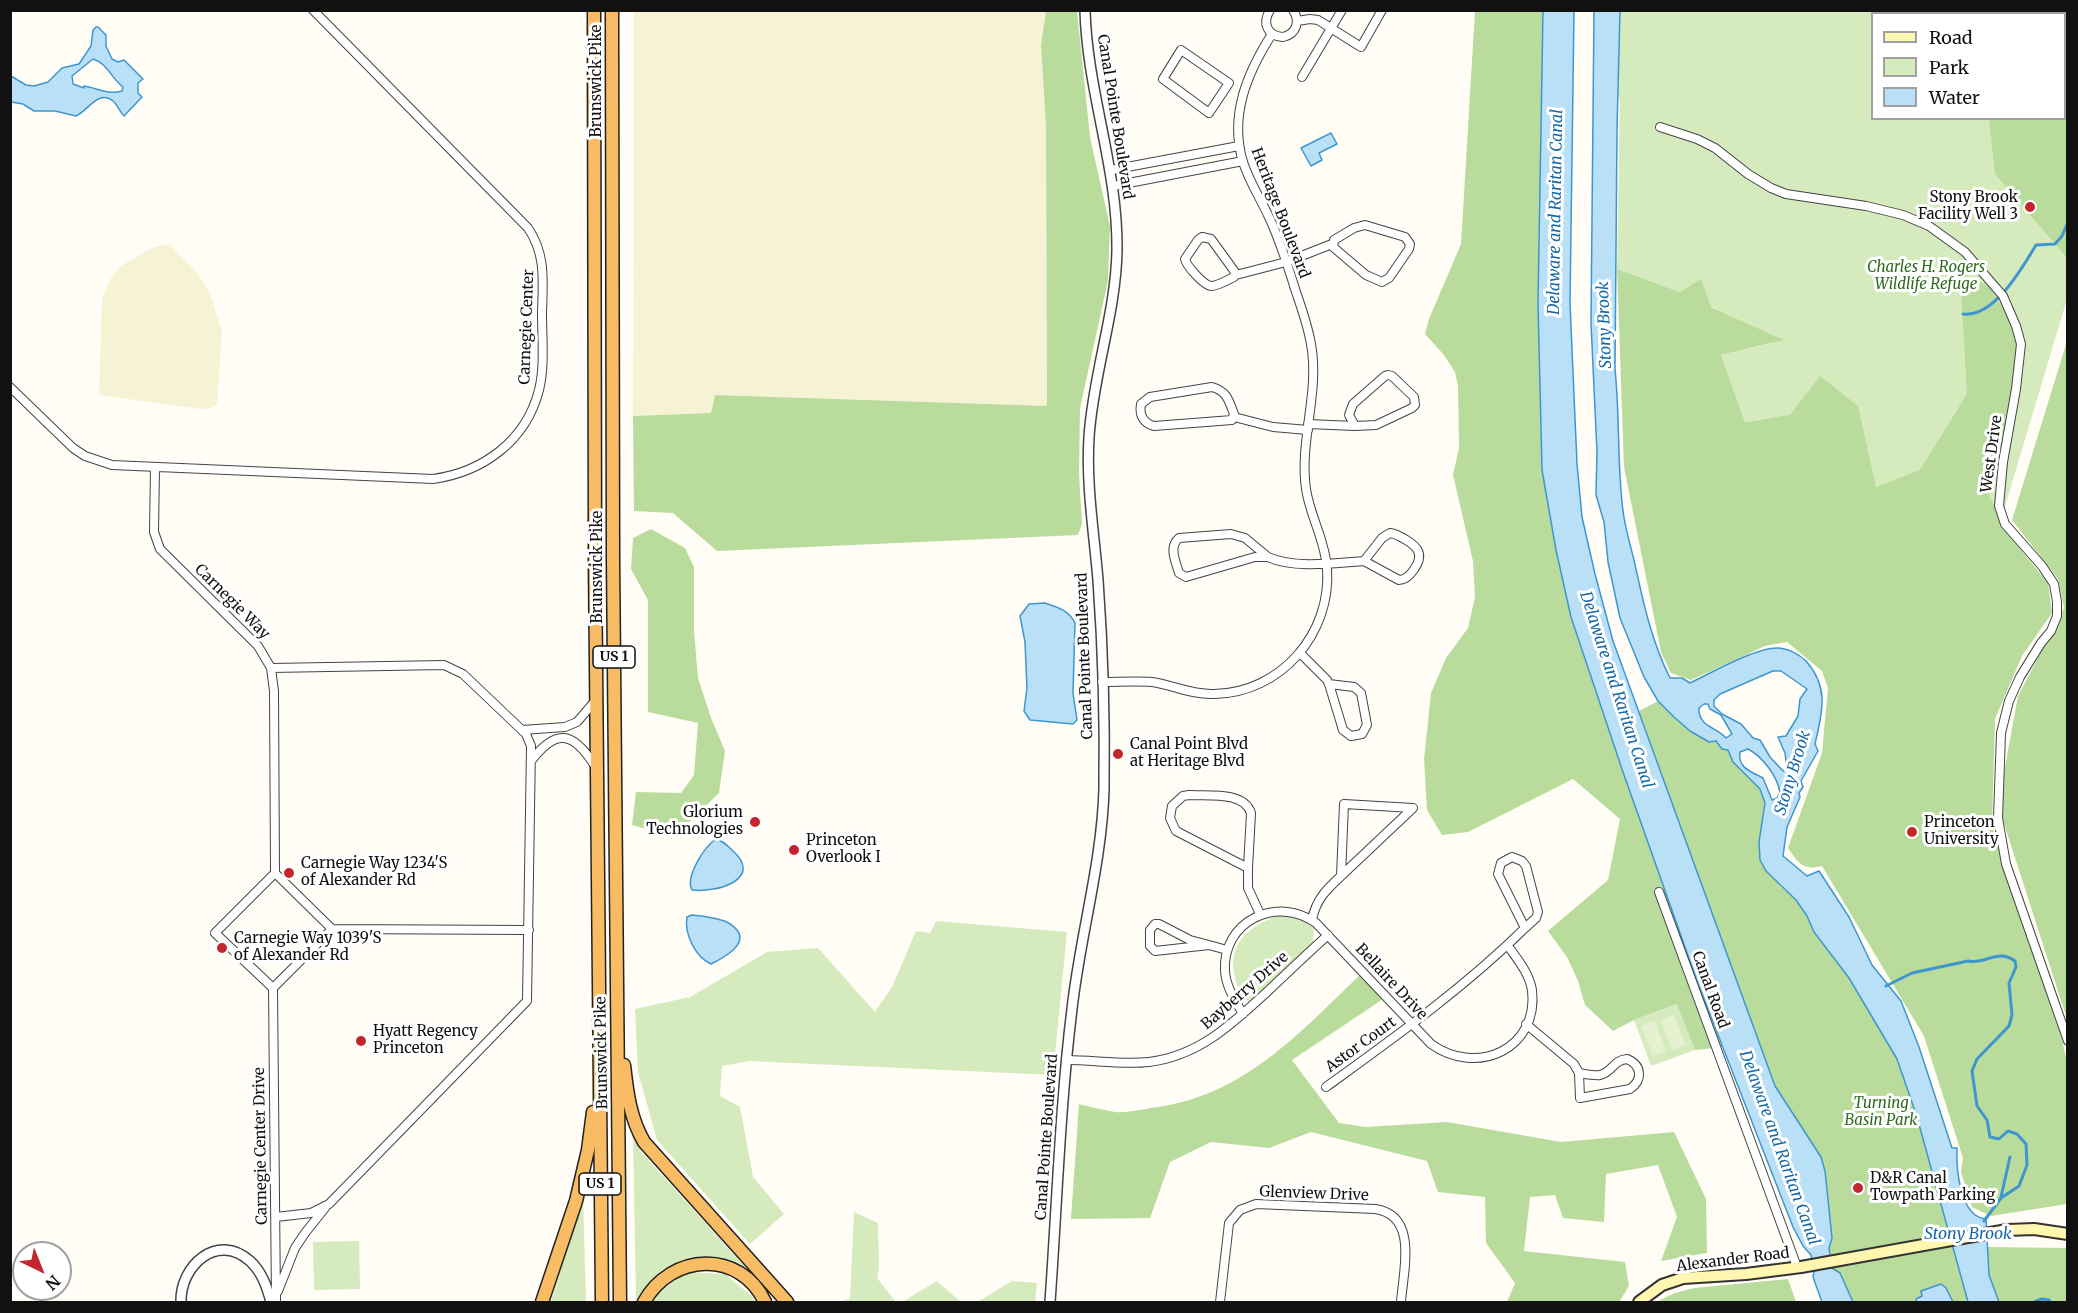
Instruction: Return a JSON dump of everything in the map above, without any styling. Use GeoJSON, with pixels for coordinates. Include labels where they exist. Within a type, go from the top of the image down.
{"type":"FeatureCollection","features":[{"type":"Feature","properties":{"kind":"highway","name":"Brunswick Pike"},"geometry":{"type":"LineString","coordinates":[[594,10],[602,1302]]}},
{"type":"Feature","properties":{"kind":"highway","name":"Brunswick Pike"},"geometry":{"type":"LineString","coordinates":[[612,10],[616,1012],[620,1302]]}},
{"type":"Feature","properties":{"kind":"highway"},"geometry":{"type":"LineString","coordinates":[[616,1012],[630,1110],[644,1142],[787,1302]]}},
{"type":"Feature","properties":{"kind":"highway"},"geometry":{"type":"LineString","coordinates":[[542,1302],[583,1175],[599,1066]]}},
{"type":"Feature","properties":{"kind":"highway"},"geometry":{"type":"LineString","coordinates":[[644,1302],[655,1286],[672,1272],[686,1266],[704,1263],[721,1266],[738,1273],[757,1289],[765,1302]]}},
{"type":"Feature","properties":{"kind":"main road","name":"Alexander Road"},"geometry":{"type":"LineString","coordinates":[[1639,1302],[1662,1286],[1683,1278],[1765,1272],[2000,1232],[2034,1229],[2067,1234]]}},
{"type":"Feature","properties":{"kind":"street","name":"Carnegie Center"},"geometry":{"type":"LineString","coordinates":[[10,387],[66,442],[85,456],[112,465],[423,480],[449,477],[480,466],[505,448],[526,422],[534,403],[542,372],[543,270],[535,238],[528,228],[313,10]]}},
{"type":"Feature","properties":{"kind":"street","name":"Canal Pointe Boulevard"},"geometry":{"type":"LineString","coordinates":[[1050,1302],[1066,1060],[1077,969],[1098,854],[1104,790],[1101,624],[1088,489],[1088,462],[1093,401],[1112,309],[1116,222],[1111,170],[1088,58],[1085,10]]}},
{"type":"Feature","properties":{"kind":"street"},"geometry":{"type":"LineString","coordinates":[[1268,11],[1266,24],[1272,34],[1278,37],[1293,33],[1297,21],[1293,10]]}},
{"type":"Feature","properties":{"kind":"street"},"geometry":{"type":"LineString","coordinates":[[1302,77],[1342,10]]}},
{"type":"Feature","properties":{"kind":"street"},"geometry":{"type":"LineString","coordinates":[[1297,21],[1318,20],[1361,47],[1382,10]]}},
{"type":"Feature","properties":{"kind":"street","name":"Heritage Boulevard"},"geometry":{"type":"LineString","coordinates":[[1102,682],[1150,682],[1196,693],[1230,693],[1263,682],[1278,673],[1300,653],[1309,641],[1322,614],[1327,584],[1327,564],[1306,488],[1304,466],[1314,374],[1312,350],[1286,262],[1269,217],[1243,161],[1239,146],[1239,112],[1244,87],[1251,69],[1272,34]]}},
{"type":"Feature","properties":{"kind":"street"},"geometry":{"type":"LineString","coordinates":[[1229,83],[1209,113],[1163,79],[1181,50],[1229,83],[1244,87]]}},
{"type":"Feature","properties":{"kind":"street","name":"West Drive"},"geometry":{"type":"LineString","coordinates":[[1660,127],[1697,139],[1715,148],[1748,174],[1786,194],[1875,208],[1903,215],[1929,226],[1965,252],[2001,294],[2016,326],[2021,344],[2016,389],[2003,462],[1999,506],[2005,524],[2042,566],[2054,584],[2057,602],[2056,616],[2051,631],[2020,677],[2009,700],[2001,734],[1998,818],[2006,864],[2067,1041]]}},
{"type":"Feature","properties":{"kind":"street"},"geometry":{"type":"LineString","coordinates":[[1111,170],[1239,146]]}},
{"type":"Feature","properties":{"kind":"street"},"geometry":{"type":"LineString","coordinates":[[1113,186],[1243,161]]}},
{"type":"Feature","properties":{"kind":"street"},"geometry":{"type":"LineString","coordinates":[[1236,275],[1211,239],[1207,237],[1198,240],[1185,258],[1187,266],[1207,285],[1215,285],[1236,275],[1286,262],[1332,244],[1334,240],[1354,228],[1365,225],[1405,237],[1410,244],[1389,278],[1382,282],[1353,266],[1338,253],[1332,244]]}},
{"type":"Feature","properties":{"kind":"street"},"geometry":{"type":"LineString","coordinates":[[1234,417],[1273,427],[1308,427],[1355,426],[1376,425],[1412,408],[1415,405],[1414,397],[1392,376],[1384,376],[1353,404],[1349,415],[1355,426]]}},
{"type":"Feature","properties":{"kind":"street"},"geometry":{"type":"LineString","coordinates":[[1212,387],[1219,389],[1228,398],[1234,417],[1232,420],[1154,426],[1144,421],[1140,410],[1145,400],[1150,397],[1212,387]]}},
{"type":"Feature","properties":{"kind":"street","name":"Carnegie Way"},"geometry":{"type":"LineString","coordinates":[[155,467],[154,532],[160,549],[258,646],[271,668],[274,692],[275,873]]}},
{"type":"Feature","properties":{"kind":"street"},"geometry":{"type":"LineString","coordinates":[[1268,557],[1238,535],[1179,538],[1173,544],[1179,573],[1186,577],[1255,557],[1268,557],[1293,562],[1327,564],[1364,561],[1399,580],[1404,580],[1408,578],[1420,555],[1416,548],[1396,534],[1390,533],[1382,538],[1364,561]]}},
{"type":"Feature","properties":{"kind":"street"},"geometry":{"type":"LineString","coordinates":[[1300,653],[1327,680],[1343,730],[1352,736],[1362,734],[1367,725],[1361,693],[1354,687],[1329,684]]}},
{"type":"Feature","properties":{"kind":"street"},"geometry":{"type":"LineString","coordinates":[[271,668],[444,665],[463,674],[522,730],[530,740],[531,761],[529,994],[524,1006],[329,1204],[295,1248],[275,1300]]}},
{"type":"Feature","properties":{"kind":"street"},"geometry":{"type":"LineString","coordinates":[[522,730],[565,727],[577,722],[597,699]]}},
{"type":"Feature","properties":{"kind":"street"},"geometry":{"type":"LineString","coordinates":[[531,761],[544,744],[554,739],[566,739],[577,744],[587,753],[597,770]]}},
{"type":"Feature","properties":{"kind":"street"},"geometry":{"type":"LineString","coordinates":[[1243,1014],[1227,984],[1225,962],[1227,950],[1235,934],[1242,926],[1260,914],[1248,888],[1251,813],[1245,802],[1239,799],[1189,795],[1176,800],[1172,806],[1170,818],[1176,831],[1248,868]]}},
{"type":"Feature","properties":{"kind":"street"},"geometry":{"type":"LineString","coordinates":[[1312,920],[1314,910],[1323,893],[1341,876],[1349,868],[1413,808],[1344,804],[1341,876]]}},
{"type":"Feature","properties":{"kind":"street","name":"Astor Court"},"geometry":{"type":"LineString","coordinates":[[1326,1087],[1412,1025],[1481,970],[1536,918],[1538,907],[1526,866],[1522,861],[1512,857],[1501,863],[1497,874],[1525,928]]}},
{"type":"Feature","properties":{"kind":"street"},"geometry":{"type":"LineString","coordinates":[[332,929],[273,988],[215,933],[275,873],[332,929],[529,930]]}},
{"type":"Feature","properties":{"kind":"street","name":"Canal Road"},"geometry":{"type":"LineString","coordinates":[[1659,892],[1797,1267]]}},
{"type":"Feature","properties":{"kind":"street","name":"Bellaire Drive"},"geometry":{"type":"LineString","coordinates":[[1260,914],[1278,910],[1291,911],[1312,920],[1431,1044],[1441,1052],[1462,1059],[1495,1055],[1521,1034],[1526,1024],[1532,1002],[1529,979],[1508,946]]}},
{"type":"Feature","properties":{"kind":"street"},"geometry":{"type":"LineString","coordinates":[[1209,945],[1155,951],[1150,946],[1150,930],[1159,924],[1190,940],[1209,945],[1227,950]]}},
{"type":"Feature","properties":{"kind":"street","name":"Bayberry Drive"},"geometry":{"type":"LineString","coordinates":[[1066,1060],[1130,1063],[1167,1059],[1185,1053],[1208,1042],[1243,1014],[1328,935]]}},
{"type":"Feature","properties":{"kind":"street","name":"Carnegie Center Drive"},"geometry":{"type":"LineString","coordinates":[[273,988],[275,1300]]}},
{"type":"Feature","properties":{"kind":"street"},"geometry":{"type":"LineString","coordinates":[[1526,1024],[1574,1064],[1579,1073],[1580,1098],[1630,1089],[1640,1076],[1636,1065],[1627,1059],[1616,1062],[1609,1070],[1598,1075],[1579,1073]]}},
{"type":"Feature","properties":{"kind":"street"},"geometry":{"type":"LineString","coordinates":[[276,1216],[305,1215],[329,1204]]}},
{"type":"Feature","properties":{"kind":"street","name":"Glenview Drive"},"geometry":{"type":"LineString","coordinates":[[1220,1302],[1229,1223],[1240,1210],[1256,1204],[1375,1209],[1388,1213],[1401,1224],[1406,1241],[1401,1302]]}},
{"type":"Feature","properties":{"kind":"street"},"geometry":{"type":"LineString","coordinates":[[181,1302],[183,1283],[194,1264],[205,1256],[225,1251],[239,1254],[255,1267],[275,1300]]}},
{"type":"Feature","properties":{"kind":"shaded area"},"geometry":{"type":"Polygon","coordinates":[[[634,11],[1046,11],[1041,45],[1046,127],[1047,406],[715,395],[711,413],[633,416],[634,11]]]}},
{"type":"Feature","properties":{"kind":"shaded area"},"geometry":{"type":"Polygon","coordinates":[[[169,244],[198,274],[210,293],[222,332],[217,404],[211,408],[200,409],[99,395],[102,299],[111,278],[121,266],[152,248],[169,244]]]}},
{"type":"Feature","properties":{"kind":"green space"},"geometry":{"type":"Polygon","coordinates":[[[1046,11],[1077,11],[1090,137],[1110,226],[1108,281],[1080,408],[1079,473],[1082,524],[1078,535],[717,551],[673,513],[634,511],[633,416],[711,413],[715,395],[1047,406],[1046,127],[1041,45],[1046,11]]]}},
{"type":"Feature","properties":{"kind":"green space"},"geometry":{"type":"Polygon","coordinates":[[[1475,11],[1543,11],[1538,303],[1542,470],[1571,617],[1722,1047],[1695,1050],[1677,1004],[1634,1020],[1613,1031],[1585,1005],[1578,981],[1567,957],[1548,931],[1608,880],[1620,819],[1573,779],[1468,832],[1442,835],[1427,810],[1424,759],[1431,693],[1446,658],[1468,628],[1475,597],[1473,561],[1453,475],[1459,448],[1458,386],[1455,372],[1444,355],[1425,334],[1429,319],[1461,244],[1475,11]]]}},
{"type":"Feature","properties":{"kind":"green space","name":"Charles H. Rogers Wildlife Refuge"},"geometry":{"type":"Polygon","coordinates":[[[1613,11],[2067,11],[2066,43],[2066,12],[1871,12],[1871,120],[2045,120],[2067,155],[2067,299],[2000,523],[1756,452],[1761,419],[1745,422],[1721,355],[1773,343],[1774,336],[1680,292],[1617,269],[1620,99],[1613,97],[1613,11]]]}},
{"type":"Feature","properties":{"kind":"green space"},"geometry":{"type":"Polygon","coordinates":[[[2067,11],[2067,258],[1995,174],[1989,120],[2066,120],[2066,12],[1979,12],[2067,11]]]}},
{"type":"Feature","properties":{"kind":"green space","name":"Princeton University"},"geometry":{"type":"Polygon","coordinates":[[[1617,269],[1680,292],[1701,279],[1711,307],[1784,340],[1721,355],[1745,422],[1790,415],[1820,376],[1858,406],[1876,487],[1920,470],[1967,394],[1960,272],[1990,287],[2019,336],[2008,413],[1989,496],[2016,544],[2048,583],[2052,613],[2022,656],[1995,719],[1992,826],[2020,917],[2062,1039],[2067,1063],[2067,1204],[1991,1216],[1972,1207],[1961,1172],[1963,1158],[1924,1036],[1822,866],[1810,867],[1802,864],[1788,848],[1822,753],[1828,688],[1822,671],[1787,642],[1765,646],[1691,680],[1671,673],[1661,652],[1624,467],[1617,269]]]}},
{"type":"Feature","properties":{"kind":"green space"},"geometry":{"type":"Polygon","coordinates":[[[2067,341],[2067,1019],[1998,805],[2018,696],[2064,608],[2058,579],[2012,520],[2067,341]]]}},
{"type":"Feature","properties":{"kind":"green space"},"geometry":{"type":"Polygon","coordinates":[[[651,529],[685,548],[694,567],[694,631],[698,678],[725,751],[719,793],[674,837],[632,825],[636,792],[681,793],[694,775],[698,723],[648,712],[648,600],[631,569],[633,538],[651,529]]]}},
{"type":"Feature","properties":{"kind":"green space","name":"Turning Basin Park"},"geometry":{"type":"Polygon","coordinates":[[[1658,701],[1690,731],[1716,741],[1722,749],[1728,750],[1733,762],[1760,789],[1765,802],[1763,821],[1780,886],[1796,900],[1814,932],[1849,978],[1897,1059],[1917,1117],[1968,1302],[1953,1302],[1951,1296],[1922,1296],[1916,1302],[1853,1302],[1840,1273],[1832,1268],[1829,1248],[1832,1238],[1825,1171],[1821,1157],[1775,1086],[1639,711],[1658,701]]]}},
{"type":"Feature","properties":{"kind":"green space"},"geometry":{"type":"Polygon","coordinates":[[[1281,914],[1303,920],[1314,928],[1313,942],[1255,998],[1248,1001],[1241,994],[1235,978],[1234,954],[1243,937],[1251,930],[1281,914]]]}},
{"type":"Feature","properties":{"kind":"green space"},"geometry":{"type":"Polygon","coordinates":[[[936,921],[1067,932],[1053,1075],[749,1061],[722,1066],[720,1096],[740,1107],[753,1177],[784,1214],[750,1244],[657,1140],[638,1072],[635,1009],[690,997],[767,952],[818,948],[875,1012],[892,987],[916,931],[930,933],[936,921]]]}},
{"type":"Feature","properties":{"kind":"green space"},"geometry":{"type":"Polygon","coordinates":[[[1363,972],[1386,997],[1292,1060],[1339,1123],[1366,1127],[1447,1122],[1561,1142],[1674,1132],[1706,1199],[1707,1253],[1661,1261],[1677,1217],[1658,1165],[1606,1174],[1604,1222],[1563,1218],[1555,1195],[1530,1197],[1524,1251],[1625,1262],[1629,1286],[1619,1302],[1507,1302],[1515,1283],[1486,1243],[1485,1197],[1438,1192],[1427,1161],[1311,1132],[1269,1148],[1211,1142],[1170,1162],[1150,1218],[1071,1219],[1079,1104],[1115,1112],[1128,1112],[1184,1102],[1214,1091],[1268,1059],[1363,972]]]}},
{"type":"Feature","properties":{"kind":"green space"},"geometry":{"type":"Polygon","coordinates":[[[1678,1004],[1695,1050],[1651,1066],[1634,1020],[1678,1004]]]}},
{"type":"Feature","properties":{"kind":"green space"},"geometry":{"type":"Polygon","coordinates":[[[1674,1015],[1685,1045],[1672,1050],[1661,1020],[1674,1015]]]}},
{"type":"Feature","properties":{"kind":"green space"},"geometry":{"type":"Polygon","coordinates":[[[1655,1021],[1666,1051],[1653,1056],[1641,1026],[1655,1021]]]}},
{"type":"Feature","properties":{"kind":"green space"},"geometry":{"type":"Polygon","coordinates":[[[633,1134],[642,1153],[746,1268],[694,1257],[658,1272],[636,1302],[633,1134]]]}},
{"type":"Feature","properties":{"kind":"green space"},"geometry":{"type":"Polygon","coordinates":[[[583,1198],[586,1302],[551,1302],[583,1198]]]}},
{"type":"Feature","properties":{"kind":"green space"},"geometry":{"type":"Polygon","coordinates":[[[854,1212],[878,1223],[879,1268],[877,1278],[896,1302],[837,1302],[850,1299],[854,1212]]]}},
{"type":"Feature","properties":{"kind":"green space"},"geometry":{"type":"Polygon","coordinates":[[[359,1241],[360,1289],[314,1290],[313,1242],[359,1241]]]}},
{"type":"Feature","properties":{"kind":"green space"},"geometry":{"type":"Polygon","coordinates":[[[1988,1247],[2067,1248],[2067,1302],[1999,1302],[1988,1275],[1988,1247]]]}},
{"type":"Feature","properties":{"kind":"green space"},"geometry":{"type":"Polygon","coordinates":[[[686,1272],[725,1274],[753,1297],[754,1302],[653,1302],[658,1293],[686,1272]]]}},
{"type":"Feature","properties":{"kind":"green space"},"geometry":{"type":"Polygon","coordinates":[[[1788,1279],[1796,1302],[1656,1302],[1675,1293],[1694,1288],[1788,1279]]]}},
{"type":"Feature","properties":{"kind":"green space"},"geometry":{"type":"Polygon","coordinates":[[[937,1281],[961,1302],[902,1302],[937,1281]]]}},
{"type":"Feature","properties":{"kind":"green space"},"geometry":{"type":"Polygon","coordinates":[[[1012,1281],[1037,1283],[1035,1302],[977,1302],[1012,1281]]]}},
{"type":"Feature","properties":{"kind":"water","name":"Delaware and Raritan Canal"},"geometry":{"type":"Polygon","coordinates":[[[1543,11],[1574,11],[1570,303],[1577,464],[1582,517],[1595,574],[1613,641],[1775,1086],[1821,1157],[1825,1171],[1832,1238],[1829,1248],[1832,1268],[1840,1273],[1853,1302],[1822,1302],[1813,1277],[1811,1255],[1803,1246],[1793,1227],[1697,981],[1571,617],[1542,470],[1538,303],[1543,11]]]}},
{"type":"Feature","properties":{"kind":"water","name":"Stony Brook"},"geometry":{"type":"Polygon","coordinates":[[[1594,11],[1620,11],[1615,369],[1623,511],[1648,620],[1670,678],[1682,678],[1690,683],[1745,656],[1777,648],[1789,650],[1800,656],[1814,671],[1819,681],[1822,701],[1815,744],[1818,751],[1801,781],[1803,787],[1787,827],[1783,856],[1807,876],[1819,871],[1849,917],[1872,965],[1901,1001],[1919,1047],[1952,1148],[1957,1148],[1957,1168],[1961,1191],[1970,1210],[1986,1219],[1989,1275],[1999,1302],[1968,1302],[1917,1117],[1897,1059],[1849,978],[1814,932],[1796,900],[1766,871],[1760,860],[1759,842],[1765,803],[1760,789],[1733,762],[1728,750],[1722,749],[1716,741],[1709,742],[1690,731],[1674,717],[1658,701],[1644,677],[1620,618],[1608,562],[1604,522],[1596,495],[1597,452],[1591,323],[1594,11]],[[1773,671],[1720,694],[1714,700],[1714,706],[1722,714],[1741,724],[1753,738],[1760,740],[1770,757],[1783,771],[1787,769],[1785,753],[1778,737],[1786,736],[1798,716],[1800,699],[1807,689],[1781,671],[1773,671]],[[1708,704],[1699,708],[1705,723],[1726,738],[1732,734],[1721,715],[1710,709],[1708,704]],[[1748,749],[1740,752],[1743,766],[1763,778],[1772,800],[1777,798],[1780,792],[1768,768],[1748,749]]]}},
{"type":"Feature","properties":{"kind":"water"},"geometry":{"type":"Polygon","coordinates":[[[98,27],[106,35],[106,46],[112,59],[118,62],[124,60],[143,79],[138,83],[138,93],[142,97],[124,116],[115,103],[108,98],[98,99],[76,116],[55,111],[34,111],[23,104],[11,102],[11,76],[26,85],[34,86],[48,82],[62,68],[79,64],[91,46],[93,30],[98,27]],[[93,59],[72,76],[73,84],[107,92],[122,91],[123,87],[98,61],[93,59]]]}},
{"type":"Feature","properties":{"kind":"water"},"geometry":{"type":"Polygon","coordinates":[[[1331,133],[1337,144],[1319,153],[1322,160],[1311,166],[1301,148],[1331,133]]]}},
{"type":"Feature","properties":{"kind":"water"},"geometry":{"type":"Polygon","coordinates":[[[1045,603],[1066,612],[1075,623],[1073,693],[1077,720],[1073,724],[1030,720],[1024,711],[1027,688],[1025,642],[1020,616],[1029,604],[1045,603]]]}},
{"type":"Feature","properties":{"kind":"water"},"geometry":{"type":"Polygon","coordinates":[[[716,839],[727,845],[741,860],[743,869],[740,876],[734,882],[724,886],[692,890],[693,870],[706,849],[716,839]]]}},
{"type":"Feature","properties":{"kind":"water"},"geometry":{"type":"Polygon","coordinates":[[[692,915],[714,918],[730,924],[740,936],[737,946],[711,964],[705,961],[692,944],[687,930],[687,917],[692,915]]]}},
{"type":"Feature","properties":{"kind":"water"},"geometry":{"type":"Polygon","coordinates":[[[1941,1284],[1946,1288],[1953,1302],[1916,1302],[1916,1299],[1922,1296],[1921,1291],[1941,1284]]]}},
{"type":"Feature","properties":{"kind":"waterway"},"geometry":{"type":"LineString","coordinates":[[1963,314],[1974,313],[1986,308],[1996,300],[2015,278],[2036,245],[2055,244],[2062,236],[2068,222]]}},
{"type":"Feature","properties":{"kind":"waterway"},"geometry":{"type":"LineString","coordinates":[[1886,986],[1912,973],[1968,961],[1980,961],[1997,956],[2009,957],[2015,961],[2016,967],[2009,983],[2012,1015],[2009,1026],[1977,1059],[1972,1071],[1977,1106],[1987,1120],[1990,1137],[1999,1139],[2008,1131],[2017,1134],[2026,1144],[2027,1165],[2019,1186],[2001,1198],[1984,1221]]}},
{"type":"Feature","properties":{"kind":"waterway"},"geometry":{"type":"LineString","coordinates":[[2001,1197],[2010,1157]]}},
{"type":"Feature","properties":{"kind":"waterway"},"geometry":{"type":"LineString","coordinates":[[2034,1302],[2042,1299],[2050,1302]]}},
{"type":"Feature","properties":{"kind":"place","name":"Stony Brook Facility Well 3"},"geometry":{"type":"Point","coordinates":[2030,207]}},
{"type":"Feature","properties":{"kind":"place","name":"Canal Point Blvd at Heritage Blvd"},"geometry":{"type":"Point","coordinates":[1118,754]}},
{"type":"Feature","properties":{"kind":"place","name":"Glorium Technologies"},"geometry":{"type":"Point","coordinates":[755,822]}},
{"type":"Feature","properties":{"kind":"place","name":"Princeton University"},"geometry":{"type":"Point","coordinates":[1912,832]}},
{"type":"Feature","properties":{"kind":"place","name":"Princeton Overlook I"},"geometry":{"type":"Point","coordinates":[794,850]}},
{"type":"Feature","properties":{"kind":"place","name":"Carnegie Way 1234'S of Alexander Rd"},"geometry":{"type":"Point","coordinates":[289,873]}},
{"type":"Feature","properties":{"kind":"place","name":"Carnegie Way 1039'S of Alexander Rd"},"geometry":{"type":"Point","coordinates":[222,948]}},
{"type":"Feature","properties":{"kind":"place","name":"Hyatt Regency Princeton"},"geometry":{"type":"Point","coordinates":[361,1041]}},
{"type":"Feature","properties":{"kind":"place","name":"D&R Canal Towpath Parking"},"geometry":{"type":"Point","coordinates":[1858,1188]}}]}
